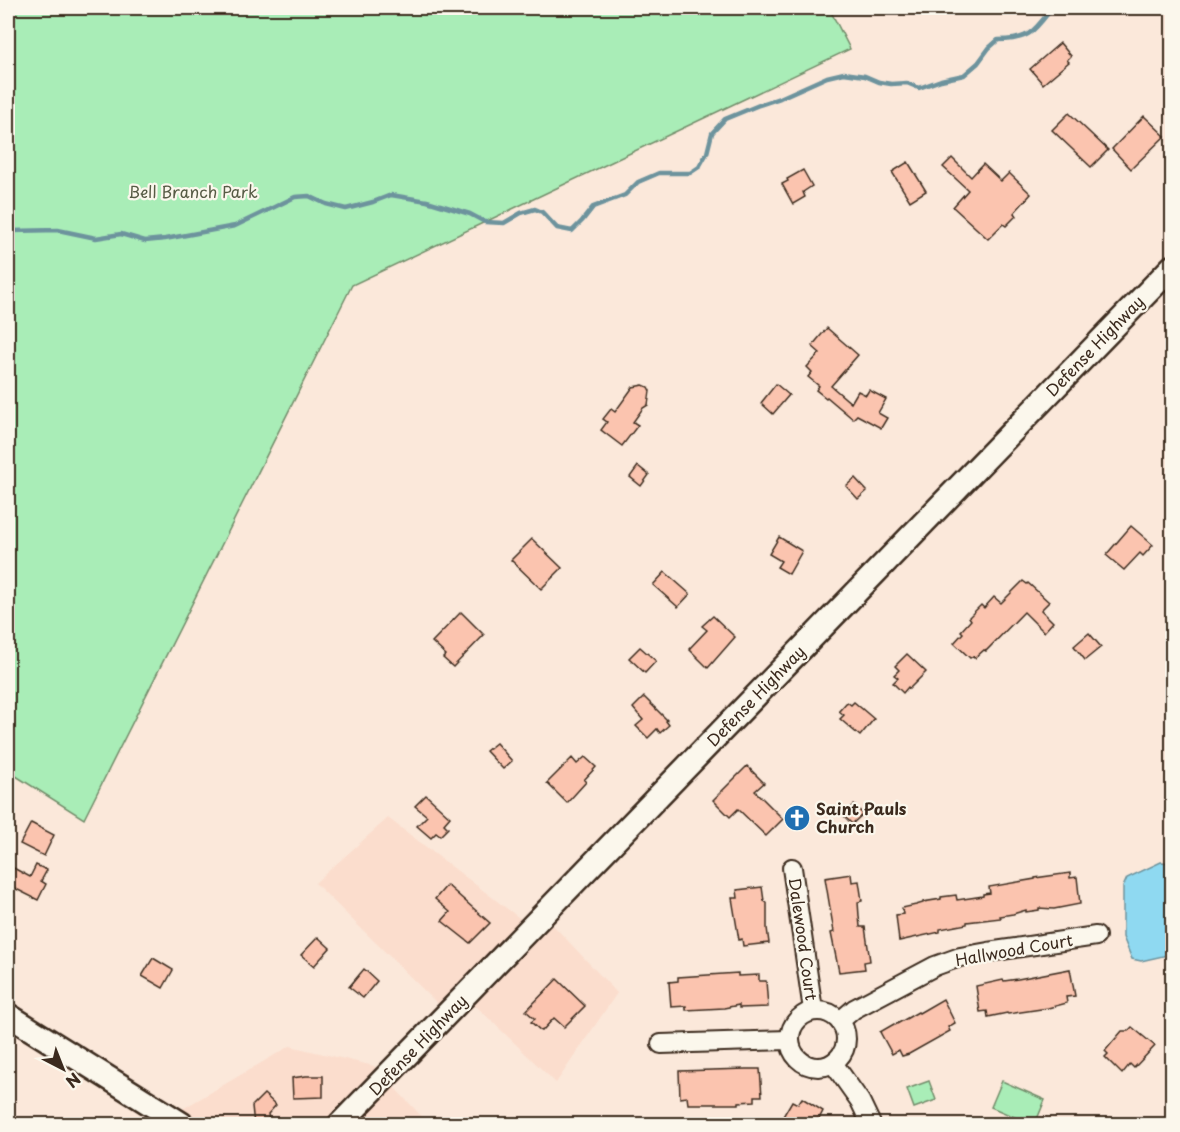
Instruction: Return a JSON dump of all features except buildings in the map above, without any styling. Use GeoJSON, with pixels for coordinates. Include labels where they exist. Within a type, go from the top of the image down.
{"type":"FeatureCollection","features":[{"type":"Feature","properties":{"kind":"main road","name":"Defense Highway"},"geometry":{"type":"LineString","coordinates":[[340,1125],[1173,267]]}},
{"type":"Feature","properties":{"kind":"main road"},"geometry":{"type":"LineString","coordinates":[[8,1015],[182,1125]]}},
{"type":"Feature","properties":{"kind":"street","name":"Dalewood Court"},"geometry":{"type":"LineString","coordinates":[[792,868],[813,1010]]}},
{"type":"Feature","properties":{"kind":"street","name":"Hallwood Court"},"geometry":{"type":"LineString","coordinates":[[840,1021],[854,1009],[935,966],[960,957],[1096,936]]}},
{"type":"Feature","properties":{"kind":"street"},"geometry":{"type":"LineString","coordinates":[[813,1010],[832,1014],[840,1021],[846,1040],[844,1049],[833,1063],[816,1067],[806,1065],[798,1059],[792,1051],[789,1040],[790,1031],[795,1022],[813,1010]]}},
{"type":"Feature","properties":{"kind":"street"},"geometry":{"type":"LineString","coordinates":[[661,1044],[789,1040]]}},
{"type":"Feature","properties":{"kind":"street"},"geometry":{"type":"LineString","coordinates":[[833,1063],[860,1101],[872,1125]]}},
{"type":"Feature","properties":{"kind":"shaded area"},"geometry":{"type":"Polygon","coordinates":[[[388,818],[522,920],[554,926],[617,993],[556,1083],[477,1007],[438,1004],[315,883],[388,818]]]}},
{"type":"Feature","properties":{"kind":"shaded area"},"geometry":{"type":"Polygon","coordinates":[[[290,1046],[374,1066],[428,1123],[157,1124],[290,1046]]]}},
{"type":"Feature","properties":{"kind":"green space","name":"Bell Branch Park"},"geometry":{"type":"Polygon","coordinates":[[[8,8],[829,8],[850,49],[352,285],[84,819],[8,771],[8,8]]]}},
{"type":"Feature","properties":{"kind":"green space"},"geometry":{"type":"Polygon","coordinates":[[[929,1081],[936,1100],[914,1108],[907,1089],[929,1081]]]}},
{"type":"Feature","properties":{"kind":"green space"},"geometry":{"type":"Polygon","coordinates":[[[1002,1081],[1045,1100],[1035,1124],[991,1107],[1002,1081]]]}},
{"type":"Feature","properties":{"kind":"water"},"geometry":{"type":"Polygon","coordinates":[[[1161,862],[1172,863],[1172,954],[1141,961],[1132,959],[1123,937],[1123,887],[1127,878],[1161,862]]]}},
{"type":"Feature","properties":{"kind":"waterway"},"geometry":{"type":"LineString","coordinates":[[8,229],[12,231],[58,230],[96,238],[121,234],[145,241],[235,226],[295,197],[309,196],[326,204],[346,209],[391,195],[427,201],[470,214],[485,222],[504,223],[521,213],[535,209],[542,212],[557,228],[572,231],[593,207],[625,195],[638,182],[659,173],[690,173],[699,167],[707,153],[712,133],[725,119],[827,77],[844,73],[865,76],[891,84],[907,83],[919,88],[964,75],[998,40],[1009,40],[1030,33],[1052,8]]}},
{"type":"Feature","properties":{"kind":"place","name":"Saint Pauls Church"},"geometry":{"type":"Point","coordinates":[797,818]}}]}
